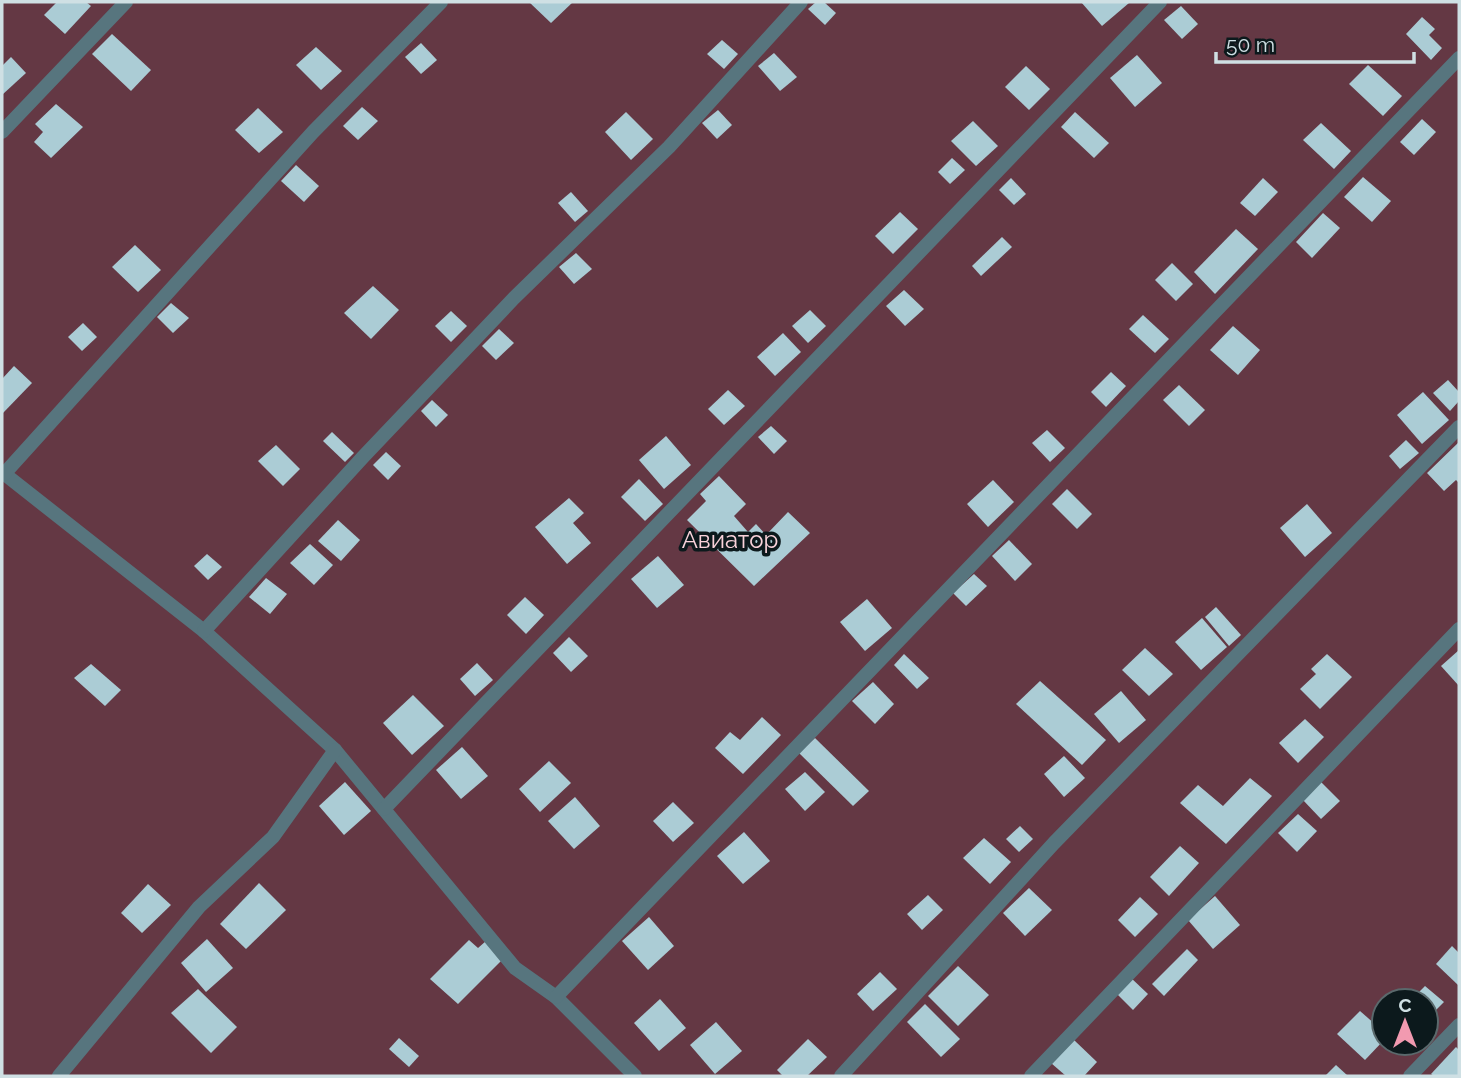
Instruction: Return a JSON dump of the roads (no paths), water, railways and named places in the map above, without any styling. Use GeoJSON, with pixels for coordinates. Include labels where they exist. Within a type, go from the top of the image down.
{"type":"FeatureCollection","features":[{"type":"Feature","properties":{"kind":"street"},"geometry":{"type":"LineString","coordinates":[[2,132],[126,2]]}},
{"type":"Feature","properties":{"kind":"street"},"geometry":{"type":"LineString","coordinates":[[441,2],[313,132],[3,473],[204,631],[335,750],[515,968],[556,997],[635,1076]]}},
{"type":"Feature","properties":{"kind":"street"},"geometry":{"type":"LineString","coordinates":[[204,631],[382,437],[514,298],[669,147],[801,2]]}},
{"type":"Feature","properties":{"kind":"street"},"geometry":{"type":"LineString","coordinates":[[384,809],[1160,2]]}},
{"type":"Feature","properties":{"kind":"street"},"geometry":{"type":"LineString","coordinates":[[556,997],[1459,58]]}},
{"type":"Feature","properties":{"kind":"street"},"geometry":{"type":"LineString","coordinates":[[841,1076],[1054,843],[1459,427]]}},
{"type":"Feature","properties":{"kind":"street"},"geometry":{"type":"LineString","coordinates":[[1031,1076],[1459,629]]}},
{"type":"Feature","properties":{"kind":"street"},"geometry":{"type":"LineString","coordinates":[[59,1076],[199,907],[273,837],[335,750]]}},
{"type":"Feature","properties":{"kind":"street"},"geometry":{"type":"LineString","coordinates":[[1410,1076],[1459,1025]]}},
{"type":"Feature","properties":{"kind":"park label","name":"Авиатор"},"geometry":{"type":"Point","coordinates":[730,539]}}]}
